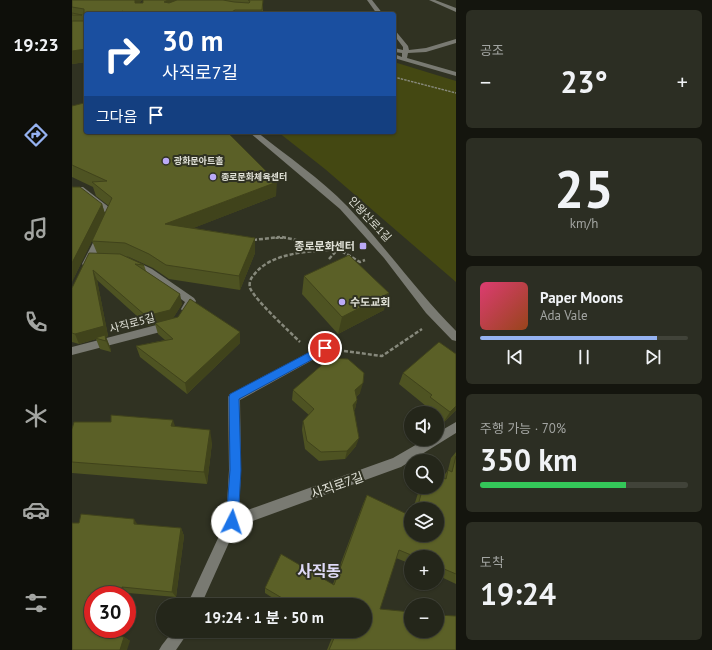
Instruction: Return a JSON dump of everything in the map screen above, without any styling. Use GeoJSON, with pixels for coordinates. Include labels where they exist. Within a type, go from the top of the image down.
{"type":"FeatureCollection","features":[{"type":"Feature","properties":{"kind":"street"},"geometry":{"type":"LineString","coordinates":[[369,0],[378,12]]}},
{"type":"Feature","properties":{"kind":"street"},"geometry":{"type":"LineString","coordinates":[[431,0],[456,10]]}},
{"type":"Feature","properties":{"kind":"street"},"geometry":{"type":"LineString","coordinates":[[396,34],[406,47],[407,53],[404,59]]}},
{"type":"Feature","properties":{"kind":"street"},"geometry":{"type":"LineString","coordinates":[[396,50],[407,53],[419,52],[456,41]]}},
{"type":"Feature","properties":{"kind":"street"},"geometry":{"type":"LineString","coordinates":[[396,57],[456,74]]}},
{"type":"Feature","properties":{"kind":"street","name":"인왕산로1길"},"geometry":{"type":"LineString","coordinates":[[255,134],[343,207],[388,256],[429,310],[456,337]]}},
{"type":"Feature","properties":{"kind":"street"},"geometry":{"type":"LineString","coordinates":[[72,189],[80,189],[111,213],[84,271]]}},
{"type":"Feature","properties":{"kind":"street"},"geometry":{"type":"LineString","coordinates":[[90,259],[104,259]]}},
{"type":"Feature","properties":{"kind":"street","name":"사직로5길"},"geometry":{"type":"LineString","coordinates":[[72,351],[178,321],[192,301],[150,271],[125,260]]}},
{"type":"Feature","properties":{"kind":"street"},"geometry":{"type":"LineString","coordinates":[[197,598],[232,522],[235,470],[234,397],[325,348]]}},
{"type":"Feature","properties":{"kind":"street","name":"사직로7길"},"geometry":{"type":"LineString","coordinates":[[444,435],[456,427]]}},
{"type":"Feature","properties":{"kind":"street","name":"사직로7길"},"geometry":{"type":"LineString","coordinates":[[232,522],[396,463],[425,446]]}},
{"type":"Feature","properties":{"kind":"street"},"geometry":{"type":"LineString","coordinates":[[167,650],[176,638]]}},
{"type":"Feature","properties":{"kind":"path"},"geometry":{"type":"LineString","coordinates":[[396,78],[456,93]]}},
{"type":"Feature","properties":{"kind":"path"},"geometry":{"type":"LineString","coordinates":[[245,241],[261,238],[281,237],[338,249]]}},
{"type":"Feature","properties":{"kind":"path"},"geometry":{"type":"LineString","coordinates":[[338,249],[303,253],[276,259],[259,269],[250,280],[250,287],[261,302],[300,342],[325,348],[382,356],[437,318]]}},
{"type":"Feature","properties":{"kind":"path"},"geometry":{"type":"LineString","coordinates":[[329,259],[338,249]]}},
{"type":"Feature","properties":{"kind":"green space"},"geometry":{"type":"Polygon","coordinates":[[[396,63],[456,81],[456,282],[325,169],[281,134],[396,134],[396,63]]]}},
{"type":"Feature","properties":{"kind":"building"},"geometry":{"type":"Polygon","coordinates":[[[72,0],[135,0],[135,3],[143,3],[143,0],[168,0],[164,2],[169,3],[177,0],[223,0],[249,3],[249,0],[263,0],[262,10],[235,10],[232,12],[84,12],[84,9],[72,7],[72,0]]]}},
{"type":"Feature","properties":{"kind":"building"},"geometry":{"type":"Polygon","coordinates":[[[72,21],[84,21],[84,49],[72,51],[72,21]]]}},
{"type":"Feature","properties":{"kind":"building"},"geometry":{"type":"Polygon","coordinates":[[[84,103],[84,134],[229,134],[277,182],[165,224],[255,238],[239,276],[166,265],[149,254],[125,243],[92,241],[112,198],[92,182],[107,181],[72,165],[72,106],[84,103]]]}},
{"type":"Feature","properties":{"kind":"building"},"geometry":{"type":"Polygon","coordinates":[[[72,187],[80,187],[102,204],[72,263],[72,187]]]}},
{"type":"Feature","properties":{"kind":"building"},"geometry":{"type":"Polygon","coordinates":[[[89,253],[120,254],[144,265],[135,264],[180,294],[170,310],[146,316],[93,270],[104,326],[75,334],[72,333],[72,288],[89,253]]]}},
{"type":"Feature","properties":{"kind":"building"},"geometry":{"type":"Polygon","coordinates":[[[349,255],[389,293],[342,317],[304,276],[349,255]]]}},
{"type":"Feature","properties":{"kind":"building"},"geometry":{"type":"Polygon","coordinates":[[[190,299],[240,332],[185,383],[136,346],[173,339],[155,323],[178,317],[190,299]]]}},
{"type":"Feature","properties":{"kind":"building"},"geometry":{"type":"Polygon","coordinates":[[[105,335],[106,341],[95,338],[105,335]]]}},
{"type":"Feature","properties":{"kind":"building"},"geometry":{"type":"Polygon","coordinates":[[[439,342],[456,354],[456,406],[450,412],[430,397],[432,395],[403,373],[439,342]]]}},
{"type":"Feature","properties":{"kind":"building"},"geometry":{"type":"Polygon","coordinates":[[[330,358],[348,359],[364,373],[363,383],[355,390],[357,400],[353,405],[359,438],[347,451],[321,452],[307,441],[303,421],[314,409],[293,390],[330,358]]]}},
{"type":"Feature","properties":{"kind":"building"},"geometry":{"type":"Polygon","coordinates":[[[111,415],[173,420],[171,426],[210,430],[204,472],[72,462],[72,429],[74,422],[111,422],[111,415]]]}},
{"type":"Feature","properties":{"kind":"building"},"geometry":{"type":"Polygon","coordinates":[[[456,456],[456,574],[444,569],[444,550],[404,550],[404,552],[399,550],[380,609],[404,611],[404,638],[444,638],[444,615],[456,616],[456,650],[329,650],[334,638],[372,638],[372,598],[282,598],[265,588],[281,554],[334,585],[367,495],[404,513],[404,542],[444,542],[444,502],[419,502],[421,494],[444,494],[444,478],[446,479],[448,470],[452,472],[456,456]]]}},
{"type":"Feature","properties":{"kind":"building"},"geometry":{"type":"Polygon","coordinates":[[[81,514],[134,519],[134,524],[181,528],[172,592],[136,588],[136,586],[84,586],[84,638],[124,638],[120,650],[72,650],[72,523],[79,523],[81,514]]]}},
{"type":"Feature","properties":{"kind":"place","name":"광화문아트홀"},"geometry":{"type":"Point","coordinates":[166,161]}},
{"type":"Feature","properties":{"kind":"place","name":"종로문화체육센터"},"geometry":{"type":"Point","coordinates":[213,177]}},
{"type":"Feature","properties":{"kind":"place","name":"종로문화센터"},"geometry":{"type":"Point","coordinates":[363,246]}},
{"type":"Feature","properties":{"kind":"place","name":"수도교회"},"geometry":{"type":"Point","coordinates":[342,302]}},
{"type":"Feature","properties":{"kind":"district","name":"사직동"},"geometry":{"type":"Point","coordinates":[319,571]}},
{"type":"Feature","properties":{"kind":"route"},"geometry":{"type":"LineString","coordinates":[[232,522],[235,470],[234,397],[325,348]]}}]}
